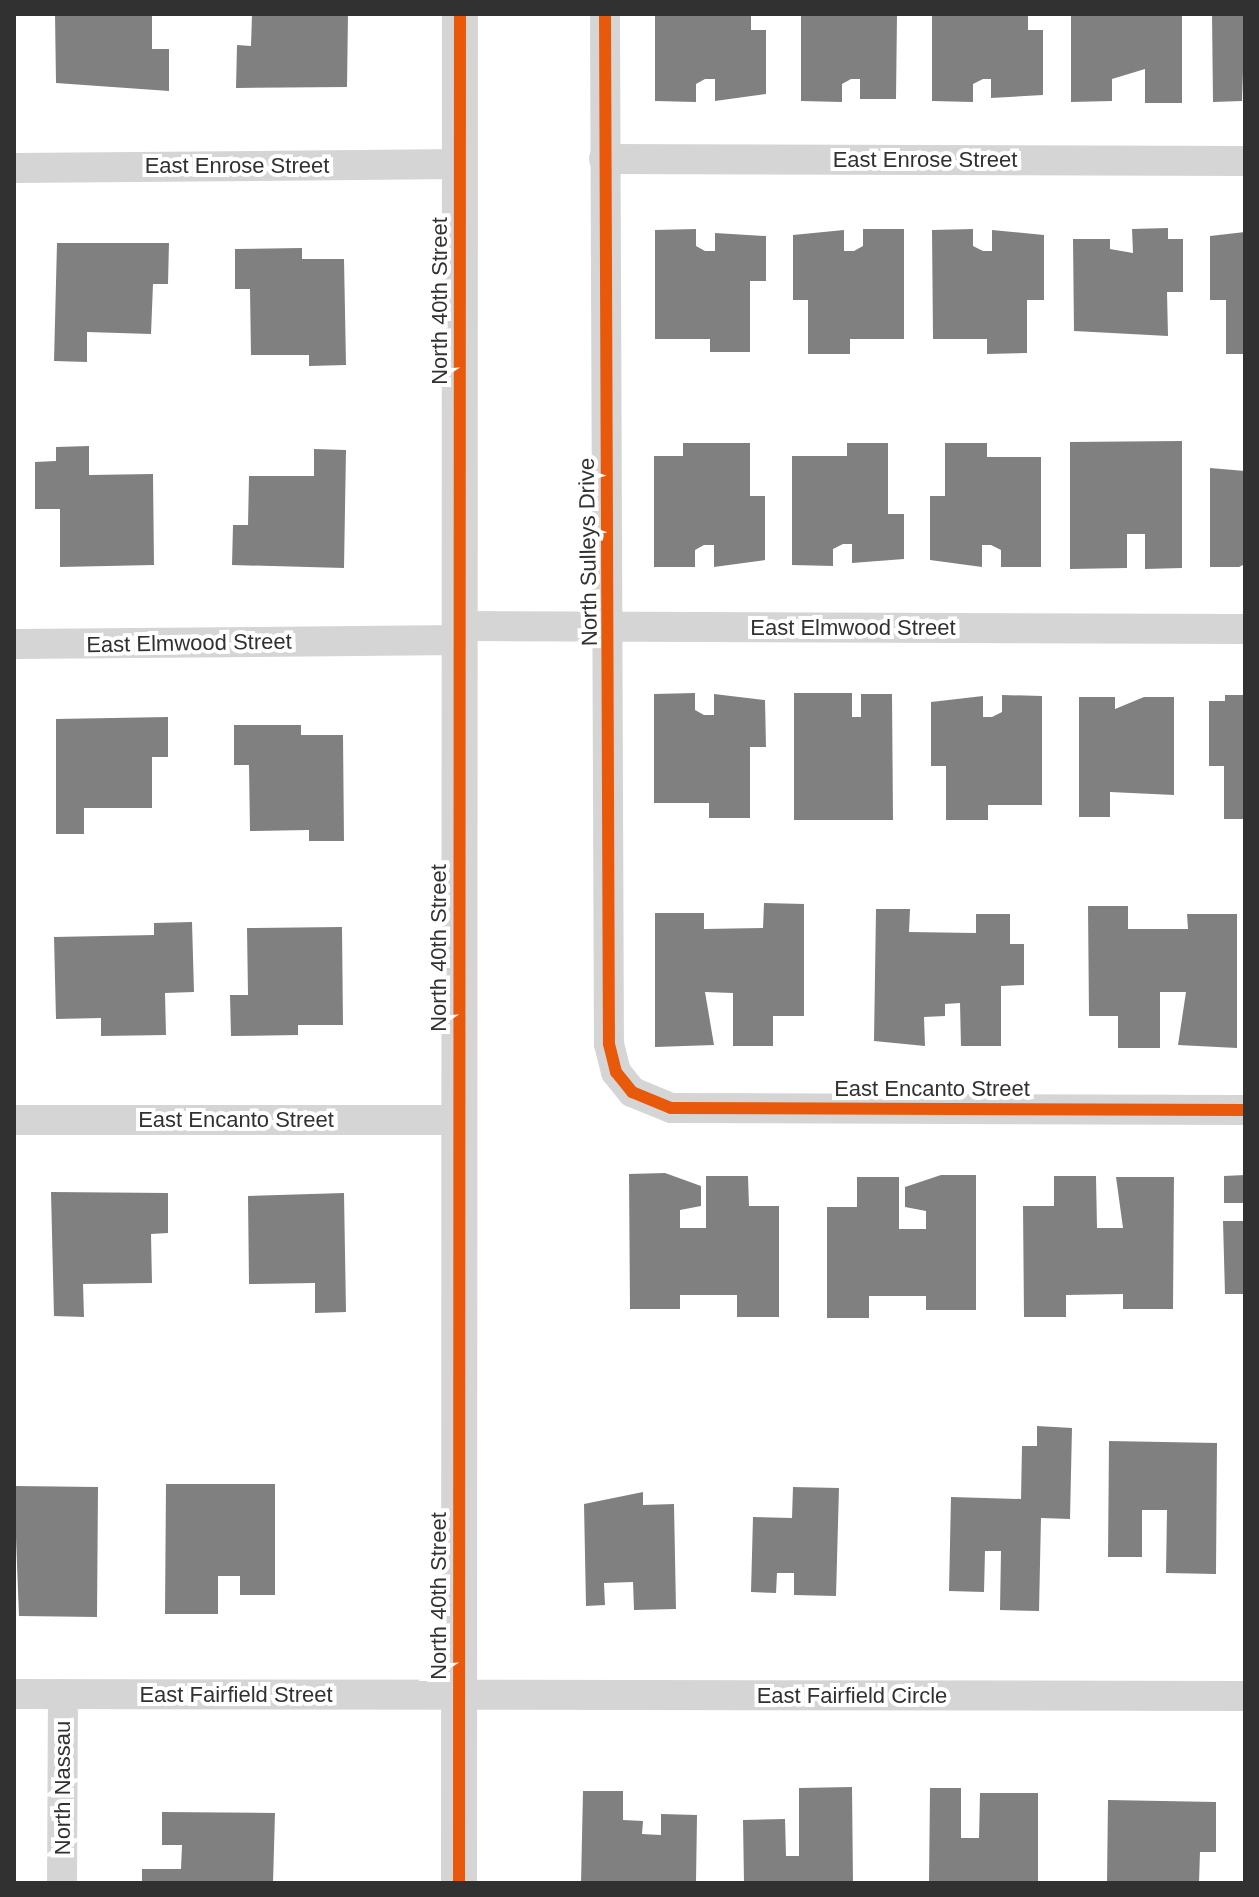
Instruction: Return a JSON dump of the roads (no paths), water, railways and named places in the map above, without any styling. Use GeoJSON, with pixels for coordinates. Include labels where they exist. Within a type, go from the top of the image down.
{"type":"FeatureCollection","features":[{"type":"Feature","properties":{"kind":"street","name":"North 40th Street"},"geometry":{"type":"LineString","coordinates":[[459,1883],[460,14]]}},
{"type":"Feature","properties":{"kind":"street","name":"North Sulleys Drive"},"geometry":{"type":"LineString","coordinates":[[605,14],[609,1044],[624,1086]]}},
{"type":"Feature","properties":{"kind":"street","name":"East Enrose Street"},"geometry":{"type":"LineString","coordinates":[[604,159],[1245,161]]}},
{"type":"Feature","properties":{"kind":"street","name":"East Enrose Street"},"geometry":{"type":"LineString","coordinates":[[14,168],[460,164]]}},
{"type":"Feature","properties":{"kind":"street","name":"East Elmwood Street"},"geometry":{"type":"LineString","coordinates":[[14,644],[609,627],[1245,629]]}},
{"type":"Feature","properties":{"kind":"street","name":"East Encanto Street"},"geometry":{"type":"LineString","coordinates":[[624,1086],[671,1108],[1245,1110]]}},
{"type":"Feature","properties":{"kind":"street","name":"East Encanto Street"},"geometry":{"type":"LineString","coordinates":[[14,1120],[459,1120]]}},
{"type":"Feature","properties":{"kind":"street","name":"East Fairfield Street"},"geometry":{"type":"LineString","coordinates":[[14,1694],[459,1696]]}},
{"type":"Feature","properties":{"kind":"street","name":"North Nassau"},"geometry":{"type":"LineString","coordinates":[[62,1883],[63,1694]]}},
{"type":"Feature","properties":{"kind":"street","name":"East Fairfield Circle"},"geometry":{"type":"LineString","coordinates":[[459,1696],[1245,1696]]}}]}
